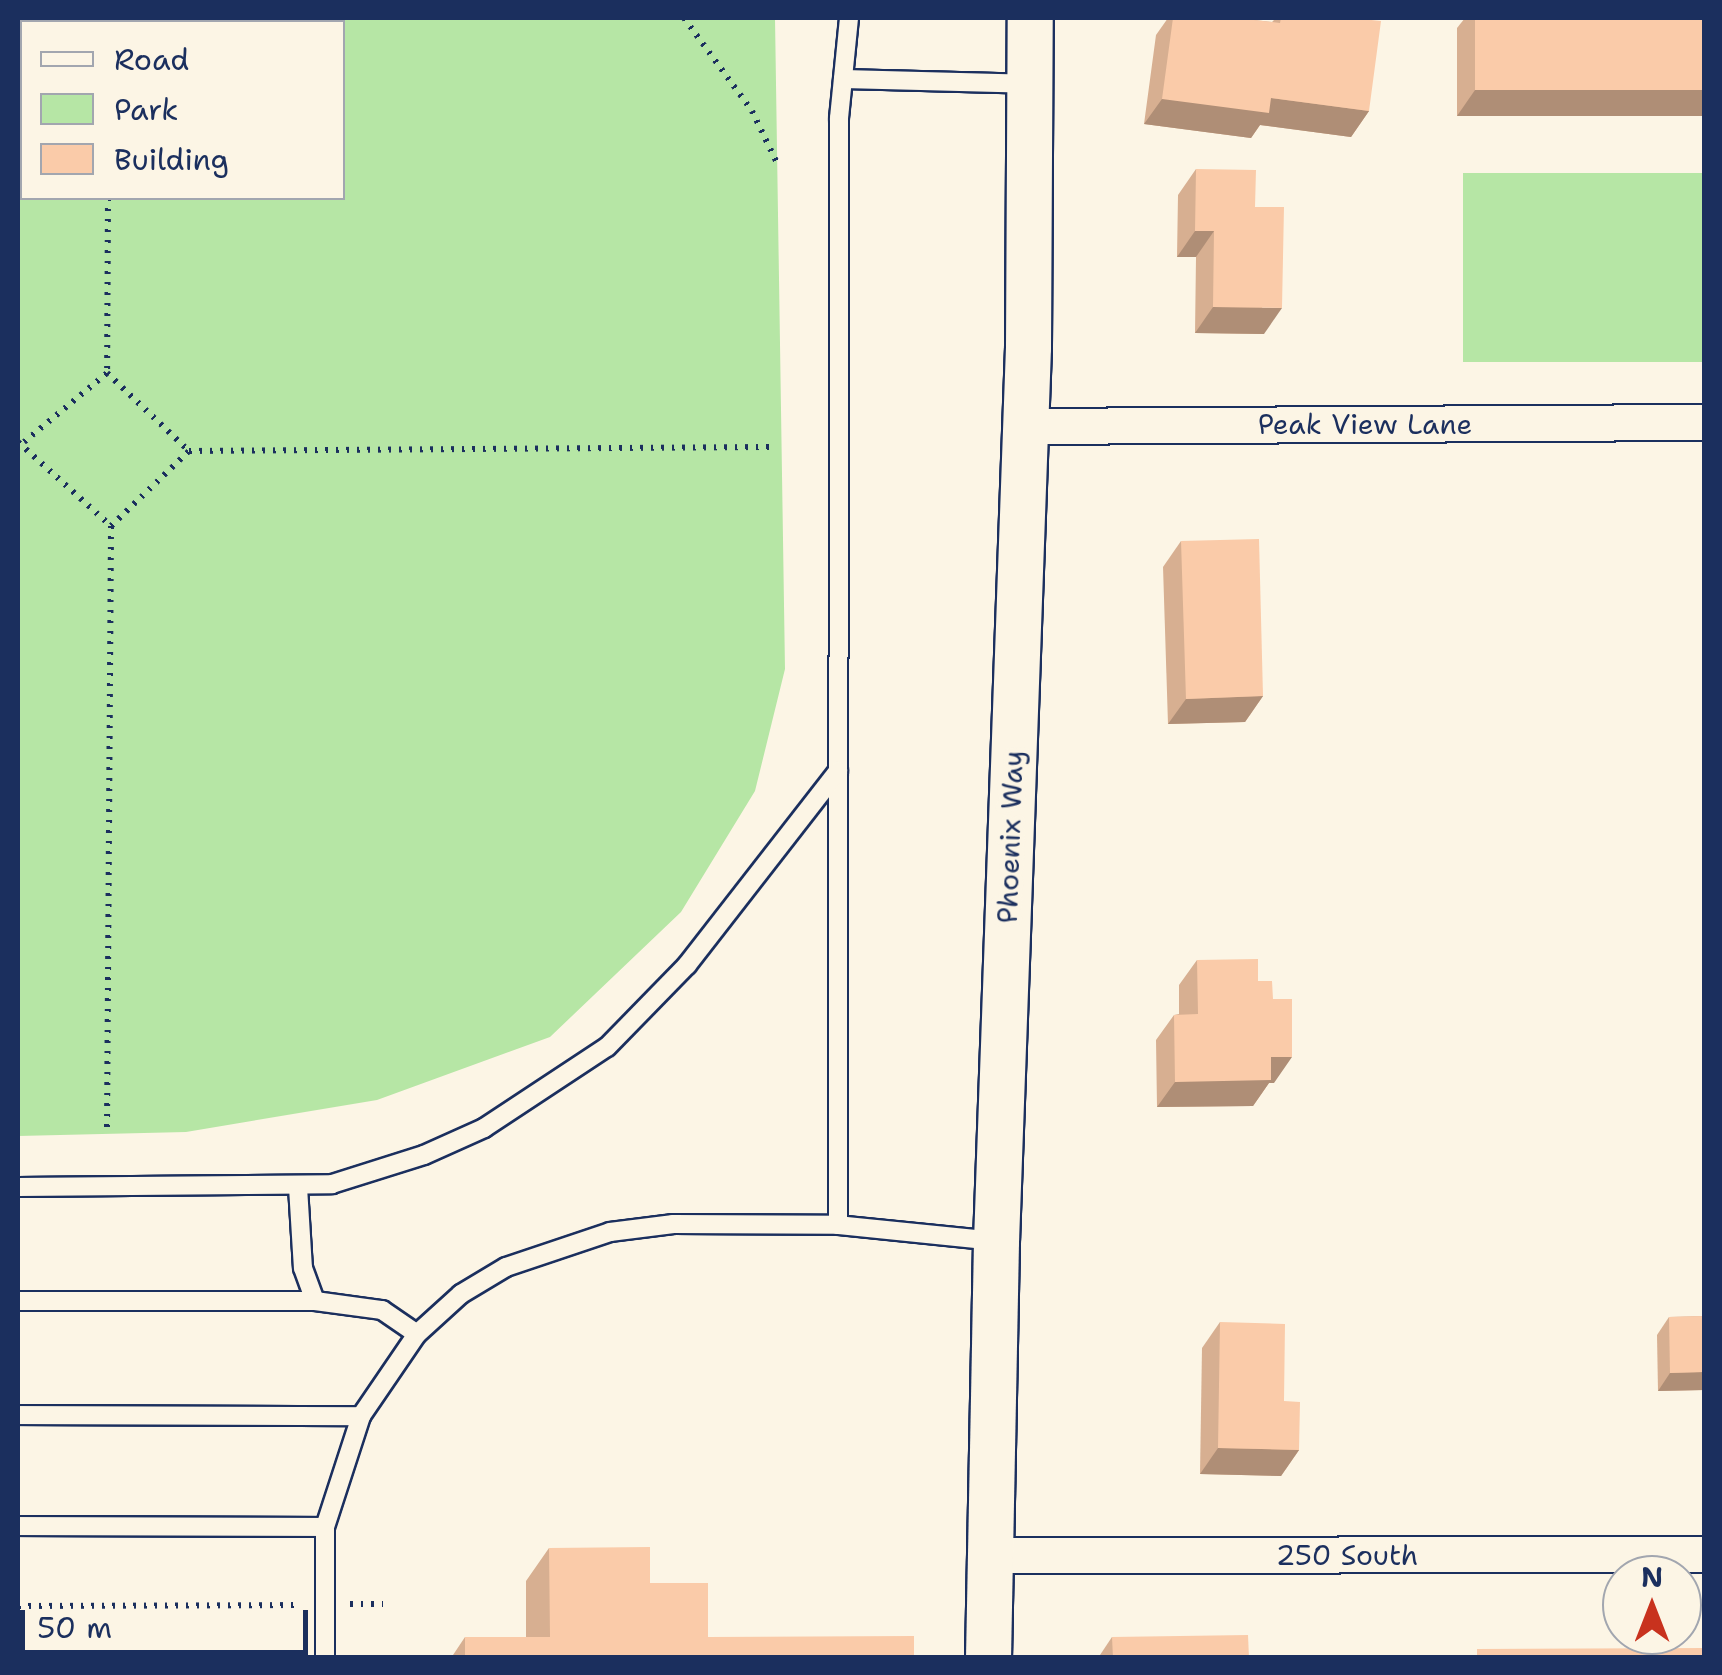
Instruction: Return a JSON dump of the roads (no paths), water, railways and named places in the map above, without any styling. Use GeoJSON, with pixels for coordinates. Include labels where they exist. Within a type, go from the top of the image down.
{"type":"FeatureCollection","features":[{"type":"Feature","properties":{"kind":"street","name":"Phoenix Way"},"geometry":{"type":"LineString","coordinates":[[988,1658],[996,1242],[1025,426],[1030,18]]}},
{"type":"Feature","properties":{"kind":"street","name":"Peak View Lane"},"geometry":{"type":"LineString","coordinates":[[1025,426],[1704,422]]}},
{"type":"Feature","properties":{"kind":"street","name":"250 South"},"geometry":{"type":"LineString","coordinates":[[990,1556],[1704,1554]]}},
{"type":"Feature","properties":{"kind":"lane"},"geometry":{"type":"LineString","coordinates":[[838,1226],[843,78],[848,18]]}},
{"type":"Feature","properties":{"kind":"lane"},"geometry":{"type":"LineString","coordinates":[[843,78],[1030,84]]}},
{"type":"Feature","properties":{"kind":"lane"},"geometry":{"type":"LineString","coordinates":[[18,1186],[298,1186],[346,1180],[440,1148],[552,1088],[607,1048],[686,965],[838,771]]}},
{"type":"Feature","properties":{"kind":"lane"},"geometry":{"type":"LineString","coordinates":[[298,1186],[302,1268],[315,1302]]}},
{"type":"Feature","properties":{"kind":"lane"},"geometry":{"type":"LineString","coordinates":[[325,1658],[325,1527],[360,1416],[417,1334],[461,1294],[506,1267],[610,1232],[672,1224],[838,1226],[996,1242]]}},
{"type":"Feature","properties":{"kind":"lane"},"geometry":{"type":"LineString","coordinates":[[18,1301],[315,1302],[382,1310],[417,1334]]}},
{"type":"Feature","properties":{"kind":"lane"},"geometry":{"type":"LineString","coordinates":[[18,1415],[360,1416]]}},
{"type":"Feature","properties":{"kind":"lane"},"geometry":{"type":"LineString","coordinates":[[18,1526],[325,1527]]}}]}
